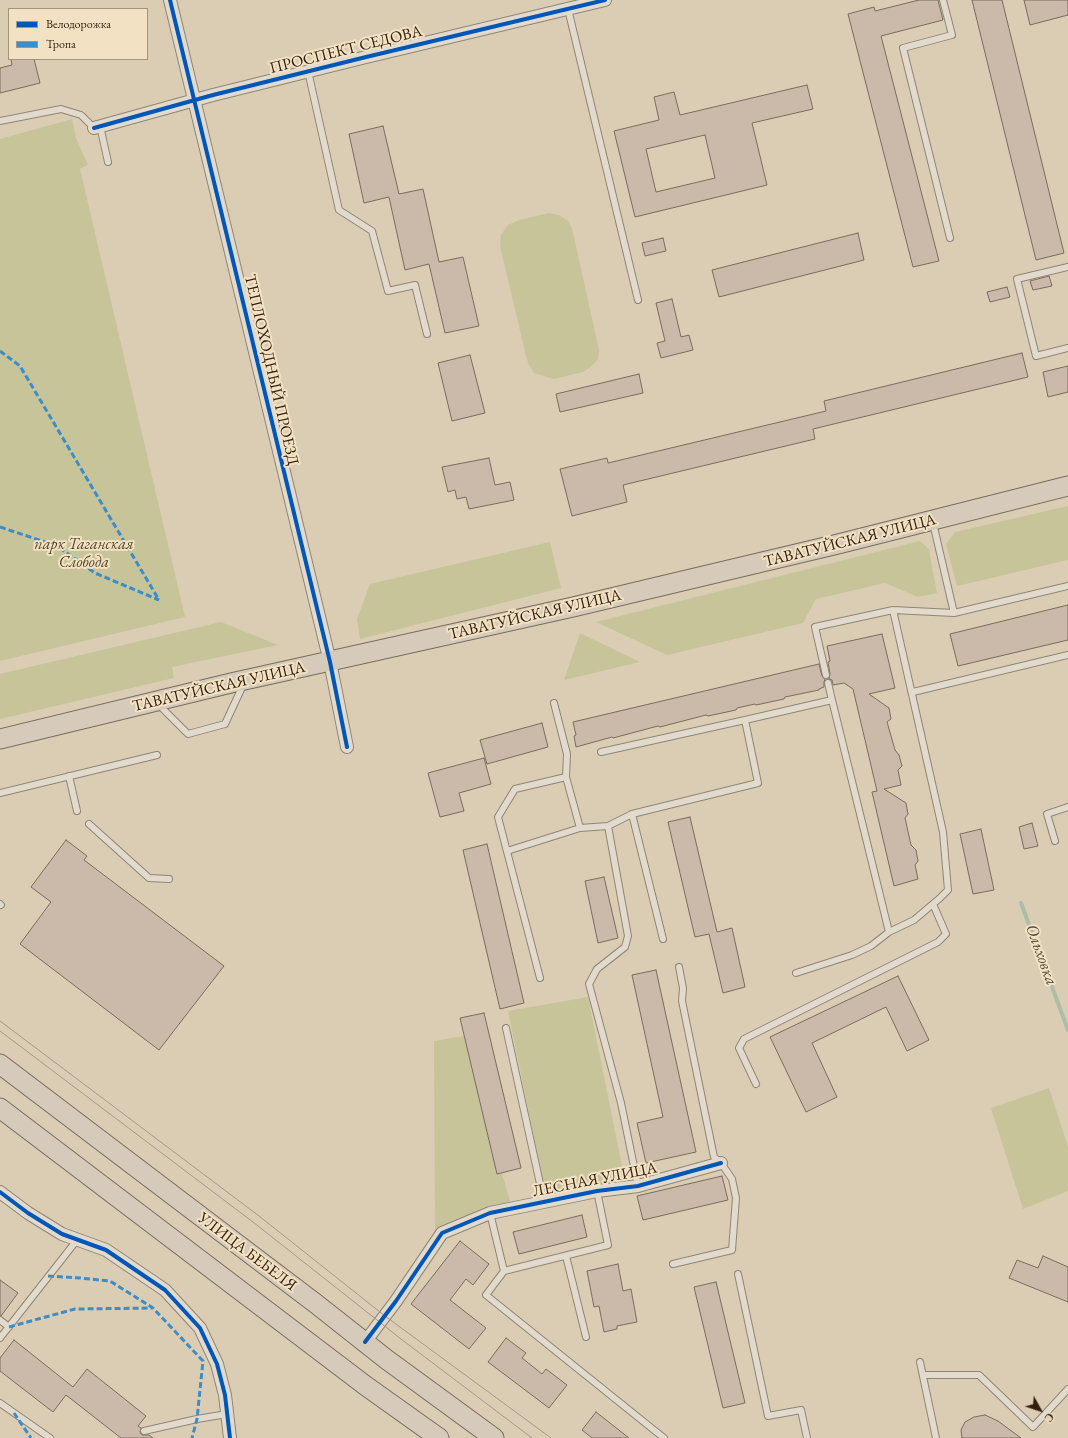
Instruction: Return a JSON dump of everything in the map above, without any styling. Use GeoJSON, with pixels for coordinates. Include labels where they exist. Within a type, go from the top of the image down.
{"type":"FeatureCollection","features":[{"type":"Feature","properties":{"kind":"main road","name":"ТАВАТУЙСКАЯ УЛИЦА"},"geometry":{"type":"LineString","coordinates":[[0,739],[245,680],[573,607],[933,521],[1068,486]]}},
{"type":"Feature","properties":{"kind":"main road","name":"УЛИЦА БЕБЕЛЯ"},"geometry":{"type":"LineString","coordinates":[[0,1064],[365,1342],[386,1360],[494,1438]]}},
{"type":"Feature","properties":{"kind":"main road"},"geometry":{"type":"LineString","coordinates":[[0,1108],[431,1435]]}},
{"type":"Feature","properties":{"kind":"street","name":"ТЕПЛОХОДНЫЙ ПРОЕЗД"},"geometry":{"type":"LineString","coordinates":[[170,0],[330,662],[347,746]]}},
{"type":"Feature","properties":{"kind":"street","name":"ПРОСПЕКТ СЕДОВА"},"geometry":{"type":"LineString","coordinates":[[97,127],[194,100],[308,71],[605,0]]}},
{"type":"Feature","properties":{"kind":"street","name":"ЛЕСНАЯ УЛИЦА"},"geometry":{"type":"LineString","coordinates":[[365,1342],[396,1301],[442,1233],[490,1213],[597,1191],[638,1186],[721,1163]]}},
{"type":"Feature","properties":{"kind":"street"},"geometry":{"type":"LineString","coordinates":[[0,1192],[28,1213],[62,1234],[106,1250],[165,1290],[200,1328],[218,1364],[225,1395],[230,1438]]}},
{"type":"Feature","properties":{"kind":"lane"},"geometry":{"type":"LineString","coordinates":[[943,0],[952,35],[903,48],[950,238]]}},
{"type":"Feature","properties":{"kind":"lane"},"geometry":{"type":"LineString","coordinates":[[568,9],[638,300]]}},
{"type":"Feature","properties":{"kind":"lane"},"geometry":{"type":"LineString","coordinates":[[308,71],[339,210],[372,231],[388,291],[415,285],[427,334]]}},
{"type":"Feature","properties":{"kind":"lane"},"geometry":{"type":"LineString","coordinates":[[0,121],[61,109],[81,115],[97,127],[108,162]]}},
{"type":"Feature","properties":{"kind":"lane"},"geometry":{"type":"LineString","coordinates":[[1068,267],[1018,279],[1036,356],[1068,348]]}},
{"type":"Feature","properties":{"kind":"lane"},"geometry":{"type":"LineString","coordinates":[[933,521],[954,614]]}},
{"type":"Feature","properties":{"kind":"lane"},"geometry":{"type":"LineString","coordinates":[[826,675],[815,627],[893,610],[954,614],[1068,586]]}},
{"type":"Feature","properties":{"kind":"lane"},"geometry":{"type":"LineString","coordinates":[[796,973],[852,955],[871,946],[889,932],[914,920],[948,890],[943,832],[893,610]]}},
{"type":"Feature","properties":{"kind":"lane"},"geometry":{"type":"LineString","coordinates":[[912,692],[1068,655]]}},
{"type":"Feature","properties":{"kind":"lane"},"geometry":{"type":"LineString","coordinates":[[155,701],[188,734],[225,724],[245,680]]}},
{"type":"Feature","properties":{"kind":"lane"},"geometry":{"type":"LineString","coordinates":[[828,683],[889,932]]}},
{"type":"Feature","properties":{"kind":"lane"},"geometry":{"type":"LineString","coordinates":[[601,752],[832,700]]}},
{"type":"Feature","properties":{"kind":"lane"},"geometry":{"type":"LineString","coordinates":[[554,703],[567,754],[566,777],[580,828]]}},
{"type":"Feature","properties":{"kind":"lane"},"geometry":{"type":"LineString","coordinates":[[507,851],[580,828],[608,826],[632,814],[758,782],[745,720]]}},
{"type":"Feature","properties":{"kind":"lane"},"geometry":{"type":"LineString","coordinates":[[0,793],[156,755]]}},
{"type":"Feature","properties":{"kind":"lane"},"geometry":{"type":"LineString","coordinates":[[70,776],[77,811]]}},
{"type":"Feature","properties":{"kind":"lane"},"geometry":{"type":"LineString","coordinates":[[540,978],[498,817],[515,789],[566,777]]}},
{"type":"Feature","properties":{"kind":"lane"},"geometry":{"type":"LineString","coordinates":[[1055,841],[1047,814],[1068,807]]}},
{"type":"Feature","properties":{"kind":"lane"},"geometry":{"type":"LineString","coordinates":[[632,814],[663,939]]}},
{"type":"Feature","properties":{"kind":"lane"},"geometry":{"type":"LineString","coordinates":[[89,824],[149,878],[169,880]]}},
{"type":"Feature","properties":{"kind":"lane"},"geometry":{"type":"LineString","coordinates":[[608,826],[628,936],[625,947],[597,970],[589,984],[621,1103],[638,1186]]}},
{"type":"Feature","properties":{"kind":"lane"},"geometry":{"type":"LineString","coordinates":[[756,1084],[739,1048],[744,1039],[938,942],[946,934],[933,904]]}},
{"type":"Feature","properties":{"kind":"lane"},"geometry":{"type":"LineString","coordinates":[[673,1264],[732,1250],[736,1198],[732,1180],[721,1163],[714,1157],[682,1000],[683,988],[679,966]]}},
{"type":"Feature","properties":{"kind":"lane"},"geometry":{"type":"LineString","coordinates":[[506,1028],[544,1202]]}},
{"type":"Feature","properties":{"kind":"lane"},"geometry":{"type":"LineString","coordinates":[[597,1191],[608,1245],[504,1271],[486,1295],[664,1438]]}},
{"type":"Feature","properties":{"kind":"lane"},"geometry":{"type":"LineString","coordinates":[[490,1213],[504,1271]]}},
{"type":"Feature","properties":{"kind":"lane"},"geometry":{"type":"LineString","coordinates":[[0,1338],[77,1240]]}},
{"type":"Feature","properties":{"kind":"lane"},"geometry":{"type":"LineString","coordinates":[[566,1256],[586,1338]]}},
{"type":"Feature","properties":{"kind":"lane"},"geometry":{"type":"LineString","coordinates":[[738,1274],[768,1416],[801,1410],[807,1438]]}},
{"type":"Feature","properties":{"kind":"lane"},"geometry":{"type":"LineString","coordinates":[[0,1320],[9,1326]]}},
{"type":"Feature","properties":{"kind":"lane"},"geometry":{"type":"LineString","coordinates":[[920,1362],[936,1438]]}},
{"type":"Feature","properties":{"kind":"lane"},"geometry":{"type":"LineString","coordinates":[[923,1375],[979,1374],[1033,1427],[1068,1389]]}},
{"type":"Feature","properties":{"kind":"lane"},"geometry":{"type":"LineString","coordinates":[[0,1403],[50,1438]]}},
{"type":"Feature","properties":{"kind":"lane"},"geometry":{"type":"LineString","coordinates":[[144,1431],[227,1414]]}},
{"type":"Feature","properties":{"kind":"green space","name":"парк Таганская Слобода"},"geometry":{"type":"Polygon","coordinates":[[[72,119],[76,138],[88,165],[80,169],[185,617],[0,661],[0,139],[72,119]]]}},
{"type":"Feature","properties":{"kind":"green space"},"geometry":{"type":"Polygon","coordinates":[[[549,213],[559,215],[568,221],[572,228],[599,350],[598,359],[591,367],[583,372],[554,379],[534,373],[529,365],[500,246],[501,235],[508,225],[519,220],[549,213]]]}},
{"type":"Feature","properties":{"kind":"green space"},"geometry":{"type":"Polygon","coordinates":[[[1068,506],[1068,560],[957,586],[946,544],[955,532],[1068,506]]]}},
{"type":"Feature","properties":{"kind":"green space"},"geometry":{"type":"Polygon","coordinates":[[[920,541],[929,549],[937,593],[918,597],[885,583],[816,599],[803,623],[667,655],[596,622],[920,541]]]}},
{"type":"Feature","properties":{"kind":"green space"},"geometry":{"type":"Polygon","coordinates":[[[550,542],[561,588],[360,639],[357,619],[370,584],[550,542]]]}},
{"type":"Feature","properties":{"kind":"green space"},"geometry":{"type":"Polygon","coordinates":[[[221,622],[278,645],[172,667],[174,678],[0,719],[0,674],[221,622]]]}},
{"type":"Feature","properties":{"kind":"green space"},"geometry":{"type":"Polygon","coordinates":[[[580,633],[640,662],[564,680],[580,633]]]}},
{"type":"Feature","properties":{"kind":"green space"},"geometry":{"type":"Polygon","coordinates":[[[588,997],[625,1181],[547,1201],[508,1011],[588,997]]]}},
{"type":"Feature","properties":{"kind":"green space"},"geometry":{"type":"Polygon","coordinates":[[[464,1036],[512,1209],[435,1230],[434,1041],[464,1036]]]}},
{"type":"Feature","properties":{"kind":"green space"},"geometry":{"type":"Polygon","coordinates":[[[1049,1088],[1068,1147],[1068,1191],[1023,1209],[991,1108],[1049,1088]]]}},
{"type":"Feature","properties":{"kind":"building"},"geometry":{"type":"Polygon","coordinates":[[[919,0],[938,0],[943,20],[881,36],[939,261],[913,267],[848,14],[874,7],[875,11],[919,0]]]}},
{"type":"Feature","properties":{"kind":"building"},"geometry":{"type":"Polygon","coordinates":[[[972,0],[1002,0],[1064,253],[1036,260],[972,0]]]}},
{"type":"Feature","properties":{"kind":"building"},"geometry":{"type":"Polygon","coordinates":[[[1024,0],[1068,0],[1068,15],[1030,25],[1024,0]]]}},
{"type":"Feature","properties":{"kind":"building"},"geometry":{"type":"Polygon","coordinates":[[[11,60],[34,60],[40,83],[0,93],[0,68],[12,65],[11,60]]]}},
{"type":"Feature","properties":{"kind":"building"},"geometry":{"type":"Polygon","coordinates":[[[807,85],[813,109],[752,123],[767,185],[635,217],[614,131],[659,120],[654,97],[674,92],[680,115],[807,85]],[[705,135],[646,149],[656,192],[715,178],[705,135]]]}},
{"type":"Feature","properties":{"kind":"building"},"geometry":{"type":"Polygon","coordinates":[[[383,126],[399,194],[423,189],[439,262],[463,257],[479,326],[445,333],[429,264],[405,270],[389,197],[364,203],[349,134],[383,126]]]}},
{"type":"Feature","properties":{"kind":"building"},"geometry":{"type":"Polygon","coordinates":[[[858,233],[864,260],[719,297],[712,270],[858,233]]]}},
{"type":"Feature","properties":{"kind":"building"},"geometry":{"type":"Polygon","coordinates":[[[663,238],[666,251],[645,256],[642,243],[663,238]]]}},
{"type":"Feature","properties":{"kind":"building"},"geometry":{"type":"Polygon","coordinates":[[[1049,276],[1052,286],[1033,290],[1030,281],[1049,276]]]}},
{"type":"Feature","properties":{"kind":"building"},"geometry":{"type":"Polygon","coordinates":[[[1007,287],[1010,297],[990,302],[987,292],[1007,287]]]}},
{"type":"Feature","properties":{"kind":"building"},"geometry":{"type":"Polygon","coordinates":[[[672,299],[681,337],[689,335],[693,350],[661,358],[657,343],[665,341],[656,303],[672,299]]]}},
{"type":"Feature","properties":{"kind":"building"},"geometry":{"type":"Polygon","coordinates":[[[1022,353],[1028,377],[813,429],[815,439],[623,485],[627,502],[572,516],[560,469],[607,458],[608,463],[826,411],[824,401],[1022,353]]]}},
{"type":"Feature","properties":{"kind":"building"},"geometry":{"type":"Polygon","coordinates":[[[470,355],[485,413],[452,421],[438,363],[470,355]]]}},
{"type":"Feature","properties":{"kind":"building"},"geometry":{"type":"Polygon","coordinates":[[[1068,366],[1068,392],[1048,397],[1043,372],[1068,366]]]}},
{"type":"Feature","properties":{"kind":"building"},"geometry":{"type":"Polygon","coordinates":[[[639,374],[643,393],[560,412],[556,394],[639,374]]]}},
{"type":"Feature","properties":{"kind":"building"},"geometry":{"type":"Polygon","coordinates":[[[489,458],[495,485],[510,482],[514,500],[469,509],[466,497],[457,499],[455,490],[448,492],[442,467],[489,458]]]}},
{"type":"Feature","properties":{"kind":"building"},"geometry":{"type":"Polygon","coordinates":[[[1068,605],[1068,640],[958,666],[950,634],[1068,605]]]}},
{"type":"Feature","properties":{"kind":"building"},"geometry":{"type":"Polygon","coordinates":[[[882,634],[895,688],[869,694],[889,708],[891,719],[887,722],[895,750],[899,755],[902,766],[898,770],[901,785],[884,789],[906,803],[908,814],[905,818],[911,845],[916,850],[918,861],[915,865],[918,879],[894,886],[872,792],[877,791],[853,689],[844,683],[833,685],[832,680],[829,679],[830,674],[828,662],[830,661],[827,646],[882,634]]]}},
{"type":"Feature","properties":{"kind":"building"},"geometry":{"type":"Polygon","coordinates":[[[819,664],[822,676],[825,679],[824,687],[819,690],[785,697],[784,699],[737,708],[736,710],[708,716],[706,715],[660,727],[658,726],[576,747],[574,736],[576,735],[573,722],[819,664]]]}},
{"type":"Feature","properties":{"kind":"building"},"geometry":{"type":"Polygon","coordinates":[[[542,723],[548,747],[487,764],[480,740],[542,723]]]}},
{"type":"Feature","properties":{"kind":"building"},"geometry":{"type":"Polygon","coordinates":[[[484,758],[491,784],[459,793],[464,811],[440,817],[428,773],[484,758]]]}},
{"type":"Feature","properties":{"kind":"building"},"geometry":{"type":"Polygon","coordinates":[[[690,817],[717,932],[732,928],[745,987],[723,993],[709,934],[695,937],[668,822],[690,817]]]}},
{"type":"Feature","properties":{"kind":"building"},"geometry":{"type":"Polygon","coordinates":[[[1032,823],[1038,846],[1024,849],[1019,827],[1032,823]]]}},
{"type":"Feature","properties":{"kind":"building"},"geometry":{"type":"Polygon","coordinates":[[[981,829],[994,890],[973,894],[960,834],[981,829]]]}},
{"type":"Feature","properties":{"kind":"building"},"geometry":{"type":"Polygon","coordinates":[[[66,840],[87,856],[84,860],[224,966],[159,1050],[20,944],[51,902],[31,887],[66,840]]]}},
{"type":"Feature","properties":{"kind":"building"},"geometry":{"type":"Polygon","coordinates":[[[487,844],[524,1003],[500,1009],[463,850],[487,844]]]}},
{"type":"Feature","properties":{"kind":"building"},"geometry":{"type":"Polygon","coordinates":[[[604,877],[618,938],[598,943],[585,881],[604,877]]]}},
{"type":"Feature","properties":{"kind":"building"},"geometry":{"type":"Polygon","coordinates":[[[656,970],[696,1152],[646,1163],[637,1123],[663,1117],[632,975],[656,970]]]}},
{"type":"Feature","properties":{"kind":"building"},"geometry":{"type":"Polygon","coordinates":[[[898,976],[929,1040],[907,1051],[886,1007],[812,1043],[837,1097],[806,1112],[770,1037],[898,976]]]}},
{"type":"Feature","properties":{"kind":"building"},"geometry":{"type":"Polygon","coordinates":[[[484,1013],[521,1168],[497,1174],[460,1018],[484,1013]]]}},
{"type":"Feature","properties":{"kind":"building"},"geometry":{"type":"Polygon","coordinates":[[[722,1176],[728,1200],[643,1220],[637,1196],[722,1176]]]}},
{"type":"Feature","properties":{"kind":"building"},"geometry":{"type":"Polygon","coordinates":[[[582,1215],[587,1237],[519,1254],[513,1232],[582,1215]]]}},
{"type":"Feature","properties":{"kind":"building"},"geometry":{"type":"Polygon","coordinates":[[[460,1241],[489,1264],[473,1285],[466,1279],[450,1300],[486,1328],[469,1349],[411,1304],[460,1241]]]}},
{"type":"Feature","properties":{"kind":"building"},"geometry":{"type":"Polygon","coordinates":[[[1043,1256],[1068,1267],[1068,1302],[1009,1278],[1017,1260],[1038,1268],[1043,1256]]]}},
{"type":"Feature","properties":{"kind":"building"},"geometry":{"type":"Polygon","coordinates":[[[618,1264],[623,1291],[631,1289],[637,1322],[617,1326],[617,1329],[604,1332],[599,1306],[594,1307],[587,1271],[618,1264]]]}},
{"type":"Feature","properties":{"kind":"building"},"geometry":{"type":"Polygon","coordinates":[[[0,1280],[18,1293],[1,1316],[0,1316],[0,1280]]]}},
{"type":"Feature","properties":{"kind":"building"},"geometry":{"type":"Polygon","coordinates":[[[716,1282],[745,1403],[723,1408],[694,1287],[716,1282]]]}},
{"type":"Feature","properties":{"kind":"building"},"geometry":{"type":"Polygon","coordinates":[[[506,1338],[526,1353],[522,1358],[542,1374],[546,1369],[567,1385],[549,1408],[488,1362],[506,1338]]]}},
{"type":"Feature","properties":{"kind":"building"},"geometry":{"type":"Polygon","coordinates":[[[14,1340],[73,1387],[87,1369],[146,1416],[138,1426],[141,1428],[140,1432],[142,1435],[149,1435],[153,1438],[121,1438],[66,1395],[53,1412],[0,1371],[0,1358],[14,1340]]]}},
{"type":"Feature","properties":{"kind":"building"},"geometry":{"type":"Polygon","coordinates":[[[596,1412],[629,1438],[592,1438],[582,1430],[596,1412]]]}},
{"type":"Feature","properties":{"kind":"building"},"geometry":{"type":"Polygon","coordinates":[[[985,1415],[998,1421],[1021,1438],[962,1438],[961,1430],[965,1422],[974,1417],[985,1415]]]}},
{"type":"Feature","properties":{"kind":"waterway","name":"Ольховка"},"geometry":{"type":"LineString","coordinates":[[1021,903],[1068,1030]]}},
{"type":"Feature","properties":{"kind":"tram line"},"geometry":{"type":"LineString","coordinates":[[0,1021],[259,1216],[385,1316],[551,1438]]}},
{"type":"Feature","properties":{"kind":"tram line"},"geometry":{"type":"LineString","coordinates":[[0,1031],[253,1222],[401,1339],[532,1438]]}},
{"type":"Feature","properties":{"kind":"marked path"},"geometry":{"type":"LineString","coordinates":[[0,351],[20,366],[159,600]]}},
{"type":"Feature","properties":{"kind":"marked path"},"geometry":{"type":"LineString","coordinates":[[0,527],[57,546],[95,573],[159,600]]}},
{"type":"Feature","properties":{"kind":"marked path"},"geometry":{"type":"LineString","coordinates":[[48,1276],[110,1281],[153,1308],[203,1361],[197,1419],[192,1438]]}},
{"type":"Feature","properties":{"kind":"marked path"},"geometry":{"type":"LineString","coordinates":[[9,1327],[75,1309],[153,1308]]}},
{"type":"Feature","properties":{"kind":"marked path"},"geometry":{"type":"LineString","coordinates":[[14,1413],[31,1438]]}},
{"type":"Feature","properties":{"kind":"cycle path"},"geometry":{"type":"LineString","coordinates":[[170,0],[330,662],[347,747]]}},
{"type":"Feature","properties":{"kind":"cycle path"},"geometry":{"type":"LineString","coordinates":[[94,128],[213,95],[605,0]]}},
{"type":"Feature","properties":{"kind":"cycle path"},"geometry":{"type":"LineString","coordinates":[[365,1342],[396,1301],[442,1233],[490,1213],[597,1191],[638,1186],[721,1163]]}},
{"type":"Feature","properties":{"kind":"cycle path"},"geometry":{"type":"LineString","coordinates":[[0,1192],[28,1213],[62,1234],[106,1250],[165,1290],[200,1328],[217,1364],[225,1395],[230,1438]]}}]}
